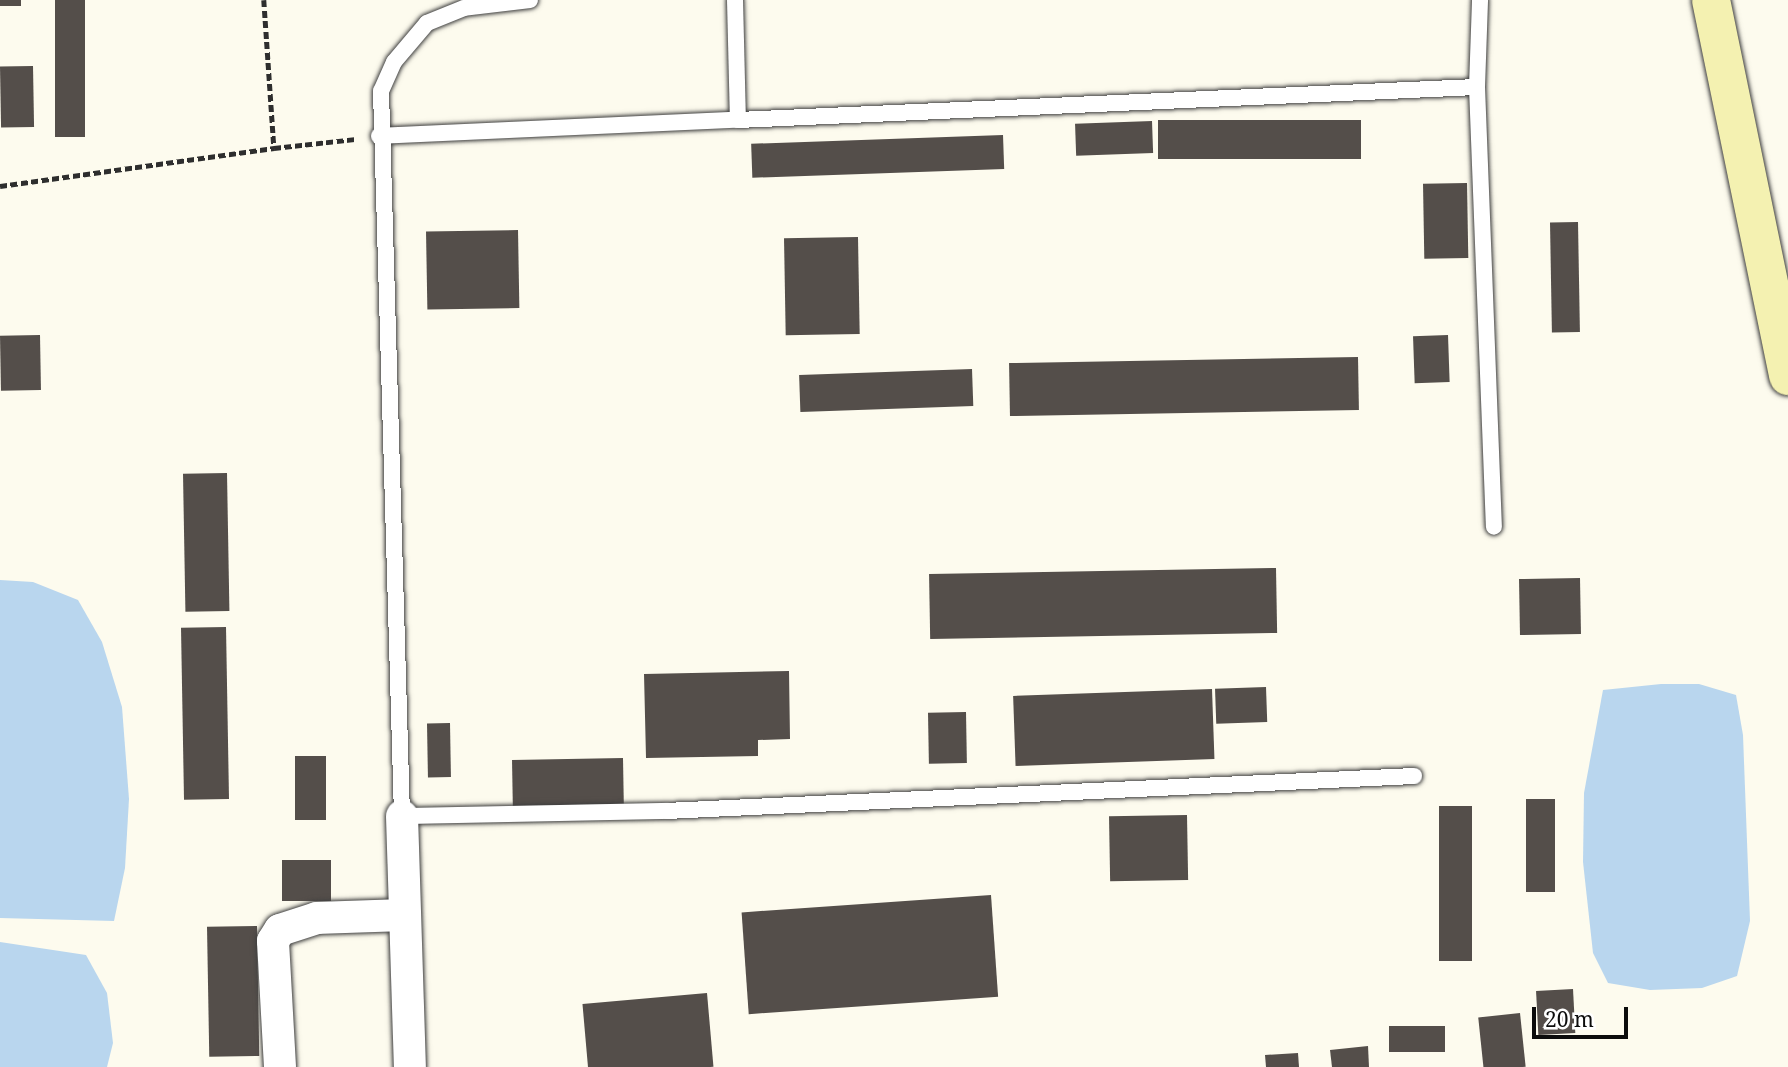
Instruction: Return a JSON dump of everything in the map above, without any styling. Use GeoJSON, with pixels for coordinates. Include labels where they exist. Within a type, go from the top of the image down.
{"type":"FeatureCollection","features":[{"type":"Feature","properties":{"kind":"main road"},"geometry":{"type":"LineString","coordinates":[[1711,0],[1788,376]]}},
{"type":"Feature","properties":{"kind":"street"},"geometry":{"type":"LineString","coordinates":[[402,816],[403,915],[410,1067]]}},
{"type":"Feature","properties":{"kind":"street"},"geometry":{"type":"LineString","coordinates":[[280,1067],[273,941],[280,930],[317,918],[403,915]]}},
{"type":"Feature","properties":{"kind":"lane"},"geometry":{"type":"LineString","coordinates":[[530,0],[464,8],[427,23],[394,62],[381,91],[379,136],[402,816],[666,811],[1414,776]]}},
{"type":"Feature","properties":{"kind":"lane"},"geometry":{"type":"LineString","coordinates":[[735,0],[738,120]]}},
{"type":"Feature","properties":{"kind":"lane"},"geometry":{"type":"LineString","coordinates":[[1480,0],[1478,86],[1494,527]]}},
{"type":"Feature","properties":{"kind":"lane"},"geometry":{"type":"LineString","coordinates":[[379,136],[1478,86]]}},
{"type":"Feature","properties":{"kind":"path"},"geometry":{"type":"LineString","coordinates":[[264,0],[274,148]]}},
{"type":"Feature","properties":{"kind":"path"},"geometry":{"type":"LineString","coordinates":[[0,186],[379,136]]}},
{"type":"Feature","properties":{"kind":"water"},"geometry":{"type":"Polygon","coordinates":[[[0,580],[33,582],[78,600],[102,642],[122,707],[129,799],[125,868],[114,921],[0,918],[0,580]]]}},
{"type":"Feature","properties":{"kind":"water"},"geometry":{"type":"Polygon","coordinates":[[[1661,684],[1699,684],[1736,695],[1743,735],[1750,921],[1737,976],[1702,988],[1650,990],[1608,983],[1593,953],[1583,862],[1584,793],[1603,690],[1661,684]]]}},
{"type":"Feature","properties":{"kind":"water"},"geometry":{"type":"Polygon","coordinates":[[[0,942],[86,955],[107,993],[113,1043],[107,1067],[0,1067],[0,942]]]}},
{"type":"Feature","properties":{"kind":"building"},"geometry":{"type":"Polygon","coordinates":[[[0,0],[21,0],[21,6],[0,6],[0,0]]]}},
{"type":"Feature","properties":{"kind":"building"},"geometry":{"type":"Polygon","coordinates":[[[55,0],[85,0],[85,137],[55,137],[55,0]]]}},
{"type":"Feature","properties":{"kind":"building"},"geometry":{"type":"Polygon","coordinates":[[[33,66],[34,127],[1,128],[0,67],[33,66]]]}},
{"type":"Feature","properties":{"kind":"building"},"geometry":{"type":"Polygon","coordinates":[[[1158,120],[1361,120],[1361,159],[1158,159],[1158,120]]]}},
{"type":"Feature","properties":{"kind":"building"},"geometry":{"type":"Polygon","coordinates":[[[1152,121],[1153,153],[1076,156],[1075,124],[1152,121]]]}},
{"type":"Feature","properties":{"kind":"building"},"geometry":{"type":"Polygon","coordinates":[[[1003,135],[1004,169],[752,178],[751,144],[1003,135]]]}},
{"type":"Feature","properties":{"kind":"building"},"geometry":{"type":"Polygon","coordinates":[[[1467,183],[1468,258],[1424,259],[1423,184],[1467,183]]]}},
{"type":"Feature","properties":{"kind":"building"},"geometry":{"type":"Polygon","coordinates":[[[1550,222],[1578,222],[1580,332],[1552,332],[1550,222]]]}},
{"type":"Feature","properties":{"kind":"building"},"geometry":{"type":"Polygon","coordinates":[[[518,230],[519,308],[427,310],[426,232],[518,230]]]}},
{"type":"Feature","properties":{"kind":"building"},"geometry":{"type":"Polygon","coordinates":[[[858,237],[860,334],[786,335],[784,238],[858,237]]]}},
{"type":"Feature","properties":{"kind":"building"},"geometry":{"type":"Polygon","coordinates":[[[40,335],[41,390],[1,391],[0,336],[40,335]]]}},
{"type":"Feature","properties":{"kind":"building"},"geometry":{"type":"Polygon","coordinates":[[[1448,335],[1450,382],[1415,383],[1413,336],[1448,335]]]}},
{"type":"Feature","properties":{"kind":"building"},"geometry":{"type":"Polygon","coordinates":[[[1358,357],[1359,410],[1010,416],[1009,363],[1358,357]]]}},
{"type":"Feature","properties":{"kind":"building"},"geometry":{"type":"Polygon","coordinates":[[[972,369],[973,406],[800,412],[799,375],[972,369]]]}},
{"type":"Feature","properties":{"kind":"building"},"geometry":{"type":"Polygon","coordinates":[[[227,473],[229,611],[185,612],[183,474],[227,473]]]}},
{"type":"Feature","properties":{"kind":"building"},"geometry":{"type":"Polygon","coordinates":[[[1276,568],[1277,633],[930,639],[929,574],[1276,568]]]}},
{"type":"Feature","properties":{"kind":"building"},"geometry":{"type":"Polygon","coordinates":[[[1580,578],[1581,634],[1520,635],[1519,579],[1580,578]]]}},
{"type":"Feature","properties":{"kind":"building"},"geometry":{"type":"Polygon","coordinates":[[[226,627],[229,799],[184,800],[181,628],[226,627]]]}},
{"type":"Feature","properties":{"kind":"building"},"geometry":{"type":"Polygon","coordinates":[[[789,671],[790,739],[758,740],[758,756],[646,758],[644,674],[789,671]]]}},
{"type":"Feature","properties":{"kind":"building"},"geometry":{"type":"Polygon","coordinates":[[[1266,687],[1267,722],[1216,724],[1215,689],[1266,687]]]}},
{"type":"Feature","properties":{"kind":"building"},"geometry":{"type":"Polygon","coordinates":[[[1212,689],[1214,759],[1016,766],[1013,696],[1212,689]]]}},
{"type":"Feature","properties":{"kind":"building"},"geometry":{"type":"Polygon","coordinates":[[[966,712],[967,763],[929,764],[928,713],[966,712]]]}},
{"type":"Feature","properties":{"kind":"building"},"geometry":{"type":"Polygon","coordinates":[[[427,723],[450,723],[451,777],[428,777],[427,723]]]}},
{"type":"Feature","properties":{"kind":"building"},"geometry":{"type":"Polygon","coordinates":[[[295,756],[326,756],[326,820],[295,820],[295,756]]]}},
{"type":"Feature","properties":{"kind":"building"},"geometry":{"type":"Polygon","coordinates":[[[623,758],[624,804],[513,806],[512,760],[623,758]]]}},
{"type":"Feature","properties":{"kind":"building"},"geometry":{"type":"Polygon","coordinates":[[[1526,799],[1555,799],[1555,892],[1526,892],[1526,799]]]}},
{"type":"Feature","properties":{"kind":"building"},"geometry":{"type":"Polygon","coordinates":[[[1439,806],[1472,806],[1472,961],[1439,961],[1439,806]]]}},
{"type":"Feature","properties":{"kind":"building"},"geometry":{"type":"Polygon","coordinates":[[[1187,815],[1188,880],[1110,881],[1109,816],[1187,815]]]}},
{"type":"Feature","properties":{"kind":"building"},"geometry":{"type":"Polygon","coordinates":[[[282,860],[331,860],[331,901],[282,901],[282,860]]]}},
{"type":"Feature","properties":{"kind":"building"},"geometry":{"type":"Polygon","coordinates":[[[991,895],[998,997],[749,1014],[742,912],[991,895]]]}},
{"type":"Feature","properties":{"kind":"building"},"geometry":{"type":"Polygon","coordinates":[[[257,926],[259,1056],[209,1057],[207,927],[257,926]]]}},
{"type":"Feature","properties":{"kind":"building"},"geometry":{"type":"Polygon","coordinates":[[[1573,989],[1575,1033],[1538,1035],[1536,991],[1573,989]]]}},
{"type":"Feature","properties":{"kind":"building"},"geometry":{"type":"Polygon","coordinates":[[[707,993],[713,1067],[588,1067],[582,1004],[707,993]]]}},
{"type":"Feature","properties":{"kind":"building"},"geometry":{"type":"Polygon","coordinates":[[[1520,1013],[1526,1067],[1483,1067],[1478,1017],[1520,1013]]]}},
{"type":"Feature","properties":{"kind":"building"},"geometry":{"type":"Polygon","coordinates":[[[1389,1026],[1445,1026],[1445,1052],[1389,1052],[1389,1026]]]}},
{"type":"Feature","properties":{"kind":"building"},"geometry":{"type":"Polygon","coordinates":[[[1368,1046],[1369,1067],[1332,1067],[1330,1050],[1368,1046]]]}},
{"type":"Feature","properties":{"kind":"building"},"geometry":{"type":"Polygon","coordinates":[[[1298,1053],[1299,1067],[1266,1067],[1265,1055],[1298,1053]]]}}]}
